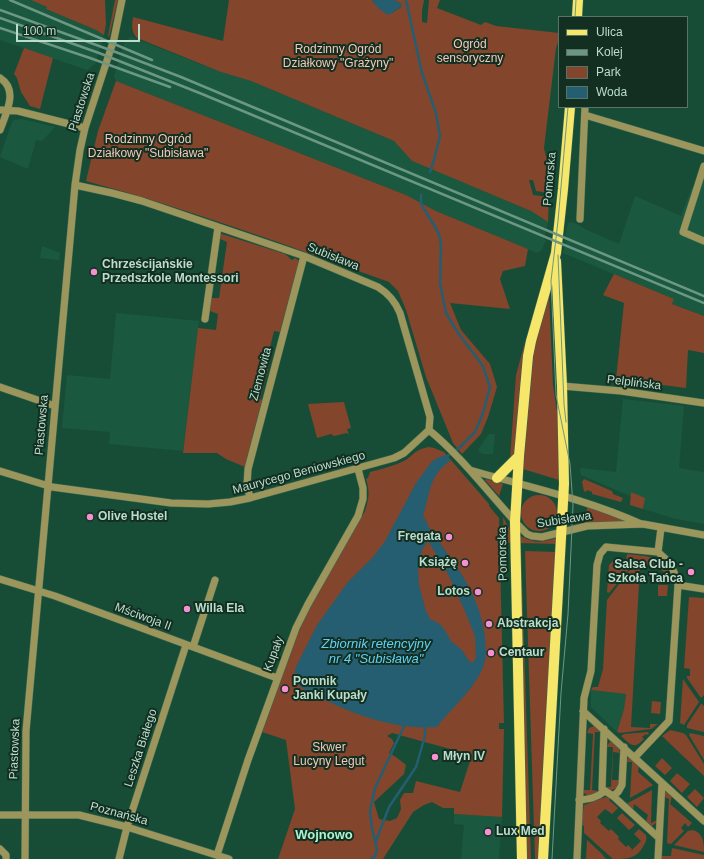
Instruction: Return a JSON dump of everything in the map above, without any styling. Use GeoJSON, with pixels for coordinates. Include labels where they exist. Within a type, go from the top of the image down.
{"type":"FeatureCollection","features":[{"type":"Feature","properties":{"kind":"main road"},"geometry":{"type":"LineString","coordinates":[[577,16],[578,0]]}},
{"type":"Feature","properties":{"kind":"main road","name":"Pomorska"},"geometry":{"type":"LineString","coordinates":[[543,859],[564,476],[562,386],[556,253],[570,108]]}},
{"type":"Feature","properties":{"kind":"main road","name":"Pomorska"},"geometry":{"type":"LineString","coordinates":[[522,859],[515,522],[517,483],[528,356],[556,253]]}},
{"type":"Feature","properties":{"kind":"main road"},"geometry":{"type":"LineString","coordinates":[[497,478],[519,456]]}},
{"type":"Feature","properties":{"kind":"street","name":"Piastowska"},"geometry":{"type":"LineString","coordinates":[[25,859],[26,731],[75,185],[85,128],[114,39],[122,0]]}},
{"type":"Feature","properties":{"kind":"street"},"geometry":{"type":"LineString","coordinates":[[0,78],[9,86],[11,97],[4,110],[0,130]]}},
{"type":"Feature","properties":{"kind":"street"},"geometry":{"type":"LineString","coordinates":[[4,110],[18,111],[85,128]]}},
{"type":"Feature","properties":{"kind":"street"},"geometry":{"type":"LineString","coordinates":[[580,219],[585,111],[704,151]]}},
{"type":"Feature","properties":{"kind":"street"},"geometry":{"type":"LineString","coordinates":[[704,166],[683,232],[704,240]]}},
{"type":"Feature","properties":{"kind":"street","name":"Subisława"},"geometry":{"type":"LineString","coordinates":[[75,185],[135,199],[304,256],[378,287],[386,292],[393,298],[400,313],[430,417],[429,430],[458,458],[527,534],[542,537],[587,526],[643,524]]}},
{"type":"Feature","properties":{"kind":"street"},"geometry":{"type":"LineString","coordinates":[[205,319],[218,227]]}},
{"type":"Feature","properties":{"kind":"street","name":"Ziemowita"},"geometry":{"type":"LineString","coordinates":[[250,498],[247,485],[248,469],[304,256]]}},
{"type":"Feature","properties":{"kind":"street","name":"Pelplińska"},"geometry":{"type":"LineString","coordinates":[[562,386],[621,391],[704,403]]}},
{"type":"Feature","properties":{"kind":"street"},"geometry":{"type":"LineString","coordinates":[[0,387],[56,406]]}},
{"type":"Feature","properties":{"kind":"street","name":"Maurycego Beniowskiego"},"geometry":{"type":"LineString","coordinates":[[0,471],[48,486],[178,504],[222,503],[250,498],[394,458],[404,453],[429,430]]}},
{"type":"Feature","properties":{"kind":"street","name":"Kupały"},"geometry":{"type":"LineString","coordinates":[[217,855],[248,760],[296,628],[358,516],[363,499],[363,488],[358,469]]}},
{"type":"Feature","properties":{"kind":"street","name":"Subisława"},"geometry":{"type":"LineString","coordinates":[[469,470],[614,511],[643,524],[704,535]]}},
{"type":"Feature","properties":{"kind":"street"},"geometry":{"type":"LineString","coordinates":[[658,552],[661,528]]}},
{"type":"Feature","properties":{"kind":"street"},"geometry":{"type":"LineString","coordinates":[[577,859],[584,698],[590,671],[597,565],[603,549],[610,547],[658,552],[670,563],[678,585],[669,720],[634,757]]}},
{"type":"Feature","properties":{"kind":"street","name":"Mściwoja II"},"geometry":{"type":"LineString","coordinates":[[0,579],[38,591],[277,678]]}},
{"type":"Feature","properties":{"kind":"street","name":"Leszka Białego"},"geometry":{"type":"LineString","coordinates":[[119,859],[127,827],[190,646],[215,580]]}},
{"type":"Feature","properties":{"kind":"street"},"geometry":{"type":"LineString","coordinates":[[678,585],[704,589]]}},
{"type":"Feature","properties":{"kind":"street"},"geometry":{"type":"LineString","coordinates":[[584,711],[704,821]]}},
{"type":"Feature","properties":{"kind":"street"},"geometry":{"type":"LineString","coordinates":[[604,729],[602,789],[613,796],[659,838]]}},
{"type":"Feature","properties":{"kind":"street"},"geometry":{"type":"LineString","coordinates":[[613,796],[622,786],[624,747]]}},
{"type":"Feature","properties":{"kind":"street"},"geometry":{"type":"LineString","coordinates":[[658,859],[662,783]]}},
{"type":"Feature","properties":{"kind":"street"},"geometry":{"type":"LineString","coordinates":[[579,800],[592,799],[605,791]]}},
{"type":"Feature","properties":{"kind":"street","name":"Poznańska"},"geometry":{"type":"LineString","coordinates":[[0,815],[79,815],[127,827],[229,859]]}},
{"type":"Feature","properties":{"kind":"street"},"geometry":{"type":"LineString","coordinates":[[0,849],[6,855],[6,859]]}},
{"type":"Feature","properties":{"kind":"shaded area"},"geometry":{"type":"Polygon","coordinates":[[[0,0],[31,0],[47,7],[46,9],[96,30],[104,35],[95,64],[87,70],[0,40],[0,0]]]}},
{"type":"Feature","properties":{"kind":"shaded area"},"geometry":{"type":"Polygon","coordinates":[[[131,37],[221,72],[251,81],[394,141],[412,161],[531,211],[548,222],[544,240],[546,240],[542,250],[537,253],[436,211],[406,195],[116,81],[114,76],[124,43],[131,37]]]}},
{"type":"Feature","properties":{"kind":"shaded area"},"geometry":{"type":"Polygon","coordinates":[[[22,119],[55,127],[42,141],[36,140],[28,169],[0,157],[12,122],[14,120],[22,119]]]}},
{"type":"Feature","properties":{"kind":"shaded area"},"geometry":{"type":"Polygon","coordinates":[[[704,177],[704,316],[672,304],[674,299],[563,253],[567,236],[565,235],[566,229],[569,222],[575,223],[619,244],[635,196],[681,216],[692,187],[700,190],[704,177]]]}},
{"type":"Feature","properties":{"kind":"shaded area"},"geometry":{"type":"Polygon","coordinates":[[[42,246],[60,253],[59,260],[40,258],[42,246]]]}},
{"type":"Feature","properties":{"kind":"shaded area"},"geometry":{"type":"Polygon","coordinates":[[[116,313],[199,321],[183,451],[109,444],[110,432],[62,428],[67,375],[110,379],[116,313]]]}},
{"type":"Feature","properties":{"kind":"shaded area"},"geometry":{"type":"Polygon","coordinates":[[[623,399],[684,406],[679,468],[704,472],[704,524],[676,519],[643,509],[644,502],[581,475],[580,468],[616,472],[623,399]]]}},
{"type":"Feature","properties":{"kind":"shaded area"},"geometry":{"type":"Polygon","coordinates":[[[489,434],[495,434],[493,454],[482,454],[478,450],[489,434]]]}},
{"type":"Feature","properties":{"kind":"shaded area"},"geometry":{"type":"Polygon","coordinates":[[[591,690],[626,694],[624,709],[617,732],[591,707],[591,690]]]}},
{"type":"Feature","properties":{"kind":"shaded area"},"geometry":{"type":"Polygon","coordinates":[[[454,814],[502,817],[499,859],[461,859],[464,825],[454,824],[454,814]]]}},
{"type":"Feature","properties":{"kind":"green space"},"geometry":{"type":"Polygon","coordinates":[[[31,0],[105,0],[106,24],[104,35],[96,30],[46,9],[47,7],[31,0]]]}},
{"type":"Feature","properties":{"kind":"green space"},"geometry":{"type":"Polygon","coordinates":[[[115,0],[118,0],[109,37],[108,36],[115,0]]]}},
{"type":"Feature","properties":{"kind":"green space"},"geometry":{"type":"Polygon","coordinates":[[[229,0],[372,0],[374,3],[392,13],[401,7],[401,4],[394,0],[424,0],[422,22],[427,23],[429,0],[440,0],[437,8],[481,25],[485,22],[496,26],[558,33],[544,148],[548,165],[548,193],[536,191],[533,180],[529,180],[533,195],[549,197],[548,222],[531,211],[412,161],[394,141],[251,81],[221,72],[137,38],[132,26],[133,17],[223,41],[229,0]]]}},
{"type":"Feature","properties":{"kind":"green space"},"geometry":{"type":"Polygon","coordinates":[[[24,48],[53,58],[40,109],[30,106],[21,92],[17,78],[14,74],[24,48]]]}},
{"type":"Feature","properties":{"kind":"green space","name":"Rodzinny Ogród Działkowy \"Subisława\""},"geometry":{"type":"Polygon","coordinates":[[[116,81],[406,195],[436,211],[528,249],[525,266],[503,271],[500,279],[510,309],[450,303],[461,330],[490,364],[497,387],[481,434],[462,454],[453,443],[426,377],[406,310],[398,291],[389,282],[200,216],[86,181],[98,131],[116,81]]]}},
{"type":"Feature","properties":{"kind":"green space"},"geometry":{"type":"Polygon","coordinates":[[[219,234],[285,254],[292,260],[295,258],[299,261],[280,332],[274,331],[267,360],[270,361],[260,399],[262,400],[245,467],[226,459],[217,453],[183,453],[198,328],[216,330],[218,314],[210,311],[210,298],[219,298],[227,242],[218,238],[219,234]]]}},
{"type":"Feature","properties":{"kind":"green space"},"geometry":{"type":"Polygon","coordinates":[[[614,274],[674,299],[672,304],[704,316],[704,353],[688,350],[686,388],[616,379],[624,303],[603,295],[614,274]]]}},
{"type":"Feature","properties":{"kind":"green space"},"geometry":{"type":"Polygon","coordinates":[[[549,293],[553,385],[558,418],[559,480],[523,469],[534,349],[549,293]]]}},
{"type":"Feature","properties":{"kind":"green space"},"geometry":{"type":"Polygon","coordinates":[[[526,338],[522,361],[515,447],[514,453],[510,459],[516,375],[526,338]]]}},
{"type":"Feature","properties":{"kind":"green space"},"geometry":{"type":"Polygon","coordinates":[[[344,402],[351,428],[347,429],[349,435],[347,433],[334,436],[331,434],[317,438],[308,404],[344,402]]]}},
{"type":"Feature","properties":{"kind":"green space","name":"Skwer Lucyny Legut"},"geometry":{"type":"Polygon","coordinates":[[[424,448],[434,448],[444,452],[489,504],[499,518],[504,723],[499,723],[499,729],[504,729],[502,817],[454,814],[454,808],[443,808],[432,802],[413,812],[383,859],[278,859],[295,809],[286,740],[262,732],[307,612],[365,511],[368,495],[366,479],[368,478],[370,472],[404,461],[417,451],[424,448]],[[392,733],[387,736],[392,739],[394,743],[389,753],[406,765],[404,774],[374,802],[379,819],[390,821],[397,818],[401,809],[400,800],[404,793],[413,793],[416,781],[460,792],[472,755],[392,733]]]}},
{"type":"Feature","properties":{"kind":"green space"},"geometry":{"type":"Polygon","coordinates":[[[584,479],[612,491],[613,494],[623,498],[621,502],[592,494],[592,492],[587,490],[586,492],[584,491],[582,482],[584,479]]]}},
{"type":"Feature","properties":{"kind":"green space"},"geometry":{"type":"Polygon","coordinates":[[[485,480],[503,484],[499,496],[485,480]]]}},
{"type":"Feature","properties":{"kind":"green space"},"geometry":{"type":"Polygon","coordinates":[[[631,492],[645,498],[643,509],[630,505],[631,492]]]}},
{"type":"Feature","properties":{"kind":"green space"},"geometry":{"type":"Polygon","coordinates":[[[543,495],[552,500],[556,506],[556,520],[552,526],[543,531],[535,531],[526,526],[522,520],[521,509],[526,500],[532,496],[543,495]]]}},
{"type":"Feature","properties":{"kind":"green space"},"geometry":{"type":"Polygon","coordinates":[[[587,507],[629,521],[629,522],[586,522],[587,507]]]}},
{"type":"Feature","properties":{"kind":"green space"},"geometry":{"type":"Polygon","coordinates":[[[503,517],[510,530],[510,543],[504,543],[503,517]]]}},
{"type":"Feature","properties":{"kind":"green space"},"geometry":{"type":"Polygon","coordinates":[[[520,536],[538,542],[556,538],[557,544],[520,543],[520,536]]]}},
{"type":"Feature","properties":{"kind":"green space"},"geometry":{"type":"Polygon","coordinates":[[[521,551],[531,859],[527,859],[521,551]]]}},
{"type":"Feature","properties":{"kind":"green space"},"geometry":{"type":"Polygon","coordinates":[[[525,551],[556,552],[538,859],[535,859],[525,551]]]}},
{"type":"Feature","properties":{"kind":"green space"},"geometry":{"type":"Polygon","coordinates":[[[627,554],[657,559],[662,562],[668,572],[665,573],[647,564],[626,561],[627,554]]]}},
{"type":"Feature","properties":{"kind":"green space"},"geometry":{"type":"Polygon","coordinates":[[[613,561],[629,564],[630,568],[609,593],[607,592],[609,565],[613,561]]]}},
{"type":"Feature","properties":{"kind":"green space"},"geometry":{"type":"Polygon","coordinates":[[[640,566],[631,727],[650,728],[650,724],[658,724],[651,729],[620,733],[617,732],[624,709],[626,694],[591,690],[593,687],[598,687],[603,669],[607,600],[632,567],[640,566]]]}},
{"type":"Feature","properties":{"kind":"green space"},"geometry":{"type":"Polygon","coordinates":[[[658,585],[668,585],[667,596],[658,596],[658,585]]]}},
{"type":"Feature","properties":{"kind":"green space"},"geometry":{"type":"Polygon","coordinates":[[[689,597],[704,598],[704,695],[701,698],[687,678],[687,676],[690,676],[690,669],[684,668],[689,597]]]}},
{"type":"Feature","properties":{"kind":"green space"},"geometry":{"type":"Polygon","coordinates":[[[683,679],[699,702],[684,725],[680,723],[683,679]]]}},
{"type":"Feature","properties":{"kind":"green space"},"geometry":{"type":"Polygon","coordinates":[[[652,701],[661,702],[660,714],[651,713],[652,701]]]}},
{"type":"Feature","properties":{"kind":"green space"},"geometry":{"type":"Polygon","coordinates":[[[701,704],[704,706],[704,732],[687,728],[687,725],[701,704]]]}},
{"type":"Feature","properties":{"kind":"green space"},"geometry":{"type":"Polygon","coordinates":[[[594,726],[601,732],[595,732],[592,790],[598,791],[597,793],[589,796],[584,793],[584,790],[590,790],[593,734],[587,733],[589,728],[594,726]]]}},
{"type":"Feature","properties":{"kind":"green space"},"geometry":{"type":"Polygon","coordinates":[[[670,730],[686,735],[704,764],[704,776],[662,736],[670,730]]]}},
{"type":"Feature","properties":{"kind":"green space"},"geometry":{"type":"Polygon","coordinates":[[[648,732],[649,734],[642,737],[644,739],[641,742],[635,745],[630,744],[621,736],[624,734],[648,732]]]}},
{"type":"Feature","properties":{"kind":"green space"},"geometry":{"type":"Polygon","coordinates":[[[690,733],[704,736],[704,760],[689,735],[690,733]]]}},
{"type":"Feature","properties":{"kind":"green space"},"geometry":{"type":"Polygon","coordinates":[[[610,742],[613,742],[619,748],[620,753],[613,752],[612,780],[619,780],[618,787],[611,790],[604,787],[611,787],[613,747],[606,747],[610,742]]]}},
{"type":"Feature","properties":{"kind":"green space"},"geometry":{"type":"Polygon","coordinates":[[[629,757],[639,764],[638,772],[653,785],[630,798],[632,762],[625,762],[629,757]]]}},
{"type":"Feature","properties":{"kind":"green space"},"geometry":{"type":"Polygon","coordinates":[[[662,758],[672,768],[665,775],[655,766],[662,758]]]}},
{"type":"Feature","properties":{"kind":"green space"},"geometry":{"type":"Polygon","coordinates":[[[677,773],[690,784],[682,793],[670,781],[677,773]]]}},
{"type":"Feature","properties":{"kind":"green space"},"geometry":{"type":"Polygon","coordinates":[[[695,789],[704,798],[697,807],[687,797],[695,789]]]}},
{"type":"Feature","properties":{"kind":"green space"},"geometry":{"type":"Polygon","coordinates":[[[652,790],[651,823],[657,820],[652,826],[646,822],[648,815],[634,804],[633,810],[626,804],[652,790]]]}},
{"type":"Feature","properties":{"kind":"green space"},"geometry":{"type":"Polygon","coordinates":[[[666,791],[672,796],[670,804],[692,823],[688,827],[685,823],[681,828],[684,831],[671,844],[667,843],[669,799],[663,796],[664,792],[666,791]]]}},
{"type":"Feature","properties":{"kind":"green space"},"geometry":{"type":"Polygon","coordinates":[[[606,797],[611,798],[609,800],[618,808],[612,814],[605,809],[597,817],[601,821],[600,823],[609,831],[611,829],[626,847],[628,845],[632,849],[631,851],[641,841],[634,834],[639,829],[646,835],[644,845],[635,856],[613,859],[584,833],[584,826],[581,824],[584,805],[606,797]]]}},
{"type":"Feature","properties":{"kind":"green space"},"geometry":{"type":"Polygon","coordinates":[[[622,813],[635,825],[629,830],[617,818],[622,813]]]}},
{"type":"Feature","properties":{"kind":"green space"},"geometry":{"type":"Polygon","coordinates":[[[693,830],[699,833],[702,838],[704,852],[674,845],[688,831],[693,830]]]}},
{"type":"Feature","properties":{"kind":"green space"},"geometry":{"type":"Polygon","coordinates":[[[587,840],[601,853],[606,859],[586,859],[587,840]]]}},
{"type":"Feature","properties":{"kind":"green space"},"geometry":{"type":"Polygon","coordinates":[[[672,848],[704,855],[704,859],[661,859],[661,856],[671,856],[672,848]]]}},
{"type":"Feature","properties":{"kind":"water"},"geometry":{"type":"Polygon","coordinates":[[[372,0],[394,0],[403,5],[388,15],[378,8],[372,0]]]}},
{"type":"Feature","properties":{"kind":"water","name":"Zbiornik retencyjny nr 4 \"Subisława\""},"geometry":{"type":"Polygon","coordinates":[[[446,455],[451,460],[440,470],[433,481],[423,516],[472,592],[482,621],[486,655],[482,670],[471,688],[437,727],[401,726],[365,717],[314,695],[299,686],[295,675],[295,669],[317,625],[347,583],[373,557],[385,541],[416,483],[433,460],[434,461],[437,458],[446,455]],[[428,541],[422,550],[418,567],[419,585],[426,611],[430,619],[440,624],[451,641],[462,650],[469,661],[473,663],[476,657],[475,636],[447,572],[428,541]]]}},
{"type":"Feature","properties":{"kind":"waterway"},"geometry":{"type":"LineString","coordinates":[[406,0],[422,73],[436,113],[440,136],[430,172]]}},
{"type":"Feature","properties":{"kind":"waterway"},"geometry":{"type":"LineString","coordinates":[[421,195],[421,204],[437,230],[440,238],[440,283],[446,313],[458,333],[483,366],[490,387],[483,413],[475,432],[459,448],[446,457]]}},
{"type":"Feature","properties":{"kind":"waterway"},"geometry":{"type":"LineString","coordinates":[[371,859],[375,856],[377,850],[370,811],[375,788],[404,726]]}},
{"type":"Feature","properties":{"kind":"waterway"},"geometry":{"type":"LineString","coordinates":[[376,841],[389,807],[416,767],[425,736],[425,727]]}},
{"type":"Feature","properties":{"kind":"tram line"},"geometry":{"type":"LineString","coordinates":[[575,16],[576,0]]}},
{"type":"Feature","properties":{"kind":"tram line"},"geometry":{"type":"LineString","coordinates":[[552,859],[561,693],[568,614],[573,505],[570,464],[556,395],[551,281],[568,108]]}},
{"type":"Feature","properties":{"kind":"tram line"},"geometry":{"type":"LineString","coordinates":[[558,255],[566,422]]}},
{"type":"Feature","properties":{"kind":"railway"},"geometry":{"type":"LineString","coordinates":[[10,0],[152,60]]}},
{"type":"Feature","properties":{"kind":"railway"},"geometry":{"type":"LineString","coordinates":[[0,10],[181,77],[704,296]]}},
{"type":"Feature","properties":{"kind":"railway"},"geometry":{"type":"LineString","coordinates":[[0,18],[99,53],[202,94],[704,303]]}},
{"type":"Feature","properties":{"kind":"railway"},"geometry":{"type":"LineString","coordinates":[[0,28],[170,87]]}},
{"type":"Feature","properties":{"kind":"place","name":"Chrześcijańskie Przedszkole Montessori"},"geometry":{"type":"Point","coordinates":[94,272]}},
{"type":"Feature","properties":{"kind":"place","name":"Olive Hostel"},"geometry":{"type":"Point","coordinates":[90,517]}},
{"type":"Feature","properties":{"kind":"place","name":"Fregata"},"geometry":{"type":"Point","coordinates":[449,537]}},
{"type":"Feature","properties":{"kind":"place","name":"Książę"},"geometry":{"type":"Point","coordinates":[465,563]}},
{"type":"Feature","properties":{"kind":"place","name":"Salsa Club - Szkoła Tańca"},"geometry":{"type":"Point","coordinates":[691,572]}},
{"type":"Feature","properties":{"kind":"place","name":"Lotos"},"geometry":{"type":"Point","coordinates":[478,592]}},
{"type":"Feature","properties":{"kind":"place","name":"Willa Ela"},"geometry":{"type":"Point","coordinates":[187,609]}},
{"type":"Feature","properties":{"kind":"place","name":"Abstrakcja"},"geometry":{"type":"Point","coordinates":[489,624]}},
{"type":"Feature","properties":{"kind":"place","name":"Centaur"},"geometry":{"type":"Point","coordinates":[491,653]}},
{"type":"Feature","properties":{"kind":"place","name":"Pomnik Janki Kupały"},"geometry":{"type":"Point","coordinates":[285,689]}},
{"type":"Feature","properties":{"kind":"place","name":"Młyn IV"},"geometry":{"type":"Point","coordinates":[435,757]}},
{"type":"Feature","properties":{"kind":"place","name":"Lux Med"},"geometry":{"type":"Point","coordinates":[488,832]}},
{"type":"Feature","properties":{"kind":"district","name":"Wojnowo"},"geometry":{"type":"Point","coordinates":[324,835]}},
{"type":"Feature","properties":{"kind":"park label","name":"Ogród sensoryczny"},"geometry":{"type":"Point","coordinates":[470,52]}},
{"type":"Feature","properties":{"kind":"park label","name":"Rodzinny Ogród Działkowy \"Grażyny\""},"geometry":{"type":"Point","coordinates":[338,57]}}]}
